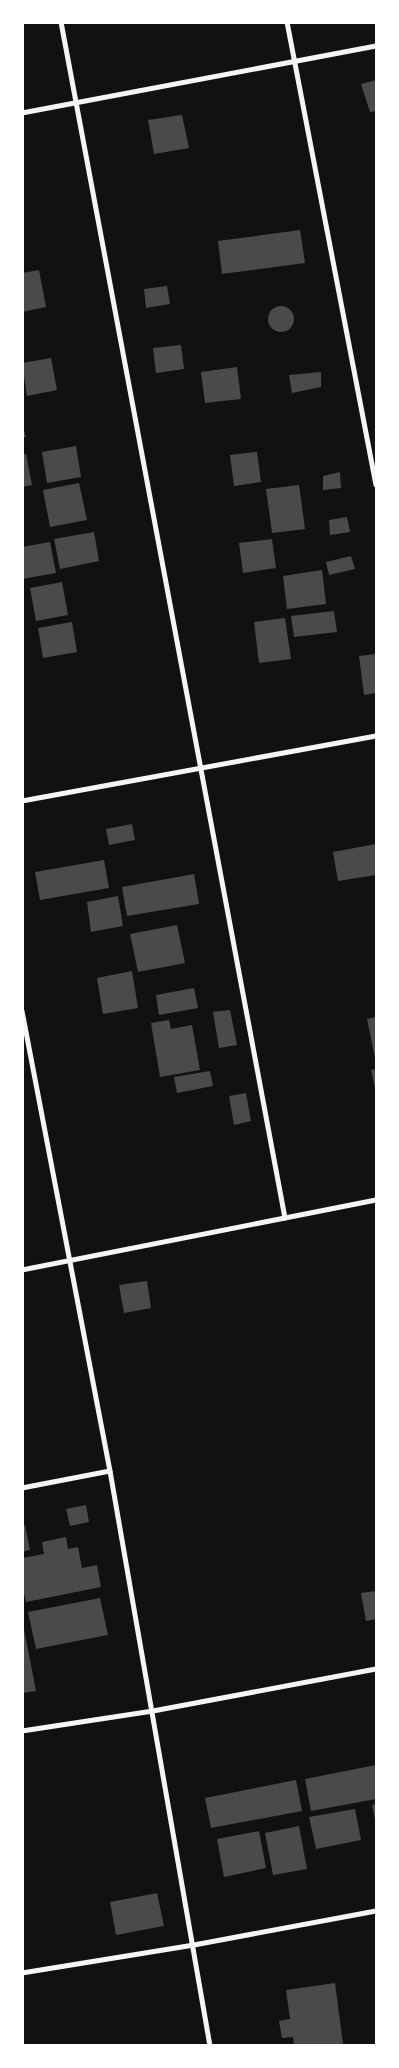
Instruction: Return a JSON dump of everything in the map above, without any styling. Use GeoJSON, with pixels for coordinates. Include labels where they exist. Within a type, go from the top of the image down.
{"type":"FeatureCollection","features":[{"type":"Feature","properties":{"kind":"street"},"geometry":{"type":"LineString","coordinates":[[61,22],[285,1218]]}},
{"type":"Feature","properties":{"kind":"street"},"geometry":{"type":"LineString","coordinates":[[288,22],[376,485]]}},
{"type":"Feature","properties":{"kind":"street"},"geometry":{"type":"LineString","coordinates":[[22,113],[376,46]]}},
{"type":"Feature","properties":{"kind":"street"},"geometry":{"type":"LineString","coordinates":[[22,801],[376,736]]}},
{"type":"Feature","properties":{"kind":"street"},"geometry":{"type":"LineString","coordinates":[[22,1011],[110,1471],[194,1945],[210,2046]]}},
{"type":"Feature","properties":{"kind":"street"},"geometry":{"type":"LineString","coordinates":[[22,1270],[376,1200]]}},
{"type":"Feature","properties":{"kind":"street"},"geometry":{"type":"LineString","coordinates":[[22,1488],[110,1471]]}},
{"type":"Feature","properties":{"kind":"street"},"geometry":{"type":"LineString","coordinates":[[22,1731],[152,1711],[376,1669]]}},
{"type":"Feature","properties":{"kind":"street"},"geometry":{"type":"LineString","coordinates":[[22,1973],[194,1945],[376,1911]]}},
{"type":"Feature","properties":{"kind":"building"},"geometry":{"type":"Polygon","coordinates":[[[376,80],[376,111],[370,112],[361,84],[376,80]]]}},
{"type":"Feature","properties":{"kind":"building"},"geometry":{"type":"Polygon","coordinates":[[[182,115],[189,148],[154,154],[148,120],[182,115]]]}},
{"type":"Feature","properties":{"kind":"building"},"geometry":{"type":"Polygon","coordinates":[[[300,230],[305,263],[222,274],[218,241],[300,230]]]}},
{"type":"Feature","properties":{"kind":"building"},"geometry":{"type":"Polygon","coordinates":[[[39,270],[46,307],[22,312],[22,273],[39,270]]]}},
{"type":"Feature","properties":{"kind":"building"},"geometry":{"type":"Polygon","coordinates":[[[167,286],[170,304],[146,308],[144,289],[167,286]]]}},
{"type":"Feature","properties":{"kind":"building"},"geometry":{"type":"Polygon","coordinates":[[[281,306],[290,310],[294,319],[290,328],[281,332],[272,328],[268,319],[272,310],[281,306]]]}},
{"type":"Feature","properties":{"kind":"building"},"geometry":{"type":"Polygon","coordinates":[[[181,345],[184,369],[156,373],[153,348],[181,345]]]}},
{"type":"Feature","properties":{"kind":"building"},"geometry":{"type":"Polygon","coordinates":[[[51,358],[57,390],[27,396],[22,363],[51,358]]]}},
{"type":"Feature","properties":{"kind":"building"},"geometry":{"type":"Polygon","coordinates":[[[237,367],[241,399],[205,403],[201,372],[237,367]]]}},
{"type":"Feature","properties":{"kind":"building"},"geometry":{"type":"Polygon","coordinates":[[[321,372],[321,387],[292,393],[289,375],[321,372]]]}},
{"type":"Feature","properties":{"kind":"building"},"geometry":{"type":"Polygon","coordinates":[[[22,425],[26,437],[22,437],[22,425]]]}},
{"type":"Feature","properties":{"kind":"building"},"geometry":{"type":"Polygon","coordinates":[[[76,446],[81,477],[47,483],[42,452],[76,446]]]}},
{"type":"Feature","properties":{"kind":"building"},"geometry":{"type":"Polygon","coordinates":[[[257,452],[261,482],[234,486],[230,455],[257,452]]]}},
{"type":"Feature","properties":{"kind":"building"},"geometry":{"type":"Polygon","coordinates":[[[22,454],[26,454],[32,485],[22,487],[22,454]]]}},
{"type":"Feature","properties":{"kind":"building"},"geometry":{"type":"Polygon","coordinates":[[[340,472],[341,488],[323,490],[323,476],[340,472]]]}},
{"type":"Feature","properties":{"kind":"building"},"geometry":{"type":"Polygon","coordinates":[[[79,483],[87,520],[50,527],[43,490],[79,483]]]}},
{"type":"Feature","properties":{"kind":"building"},"geometry":{"type":"Polygon","coordinates":[[[299,485],[305,529],[272,533],[266,489],[299,485]]]}},
{"type":"Feature","properties":{"kind":"building"},"geometry":{"type":"Polygon","coordinates":[[[347,517],[350,532],[330,535],[329,520],[347,517]]]}},
{"type":"Feature","properties":{"kind":"building"},"geometry":{"type":"Polygon","coordinates":[[[94,532],[99,561],[60,569],[54,539],[94,532]]]}},
{"type":"Feature","properties":{"kind":"building"},"geometry":{"type":"Polygon","coordinates":[[[272,539],[276,568],[243,573],[239,543],[272,539]]]}},
{"type":"Feature","properties":{"kind":"building"},"geometry":{"type":"Polygon","coordinates":[[[50,542],[56,573],[22,579],[22,547],[50,542]]]}},
{"type":"Feature","properties":{"kind":"building"},"geometry":{"type":"Polygon","coordinates":[[[351,556],[355,569],[329,575],[326,562],[351,556]]]}},
{"type":"Feature","properties":{"kind":"building"},"geometry":{"type":"Polygon","coordinates":[[[322,570],[326,604],[287,609],[283,576],[322,570]]]}},
{"type":"Feature","properties":{"kind":"building"},"geometry":{"type":"Polygon","coordinates":[[[62,582],[68,615],[36,621],[30,588],[62,582]]]}},
{"type":"Feature","properties":{"kind":"building"},"geometry":{"type":"Polygon","coordinates":[[[334,611],[337,632],[294,637],[291,616],[334,611]]]}},
{"type":"Feature","properties":{"kind":"building"},"geometry":{"type":"Polygon","coordinates":[[[285,618],[291,659],[259,663],[254,622],[285,618]]]}},
{"type":"Feature","properties":{"kind":"building"},"geometry":{"type":"Polygon","coordinates":[[[72,622],[77,652],[43,658],[38,628],[72,622]]]}},
{"type":"Feature","properties":{"kind":"building"},"geometry":{"type":"Polygon","coordinates":[[[376,654],[376,693],[364,695],[359,656],[376,654]]]}},
{"type":"Feature","properties":{"kind":"building"},"geometry":{"type":"Polygon","coordinates":[[[132,824],[135,840],[109,845],[106,829],[132,824]]]}},
{"type":"Feature","properties":{"kind":"building"},"geometry":{"type":"Polygon","coordinates":[[[376,844],[376,875],[338,881],[333,852],[376,844]]]}},
{"type":"Feature","properties":{"kind":"building"},"geometry":{"type":"Polygon","coordinates":[[[104,860],[109,888],[40,900],[35,872],[104,860]]]}},
{"type":"Feature","properties":{"kind":"building"},"geometry":{"type":"Polygon","coordinates":[[[194,874],[199,904],[127,916],[122,887],[194,874]]]}},
{"type":"Feature","properties":{"kind":"building"},"geometry":{"type":"Polygon","coordinates":[[[118,896],[123,926],[91,932],[87,902],[118,896]]]}},
{"type":"Feature","properties":{"kind":"building"},"geometry":{"type":"Polygon","coordinates":[[[177,925],[185,963],[138,972],[130,934],[177,925]]]}},
{"type":"Feature","properties":{"kind":"building"},"geometry":{"type":"Polygon","coordinates":[[[132,971],[138,1008],[103,1014],[97,978],[132,971]]]}},
{"type":"Feature","properties":{"kind":"building"},"geometry":{"type":"Polygon","coordinates":[[[194,988],[198,1008],[159,1015],[156,995],[194,988]]]}},
{"type":"Feature","properties":{"kind":"building"},"geometry":{"type":"Polygon","coordinates":[[[230,1010],[237,1045],[219,1048],[213,1012],[230,1010]]]}},
{"type":"Feature","properties":{"kind":"building"},"geometry":{"type":"Polygon","coordinates":[[[376,1017],[376,1063],[367,1019],[376,1017]]]}},
{"type":"Feature","properties":{"kind":"building"},"geometry":{"type":"Polygon","coordinates":[[[169,1020],[171,1029],[192,1025],[200,1070],[160,1077],[151,1023],[169,1020]]]}},
{"type":"Feature","properties":{"kind":"building"},"geometry":{"type":"Polygon","coordinates":[[[376,1069],[376,1092],[371,1070],[376,1069]]]}},
{"type":"Feature","properties":{"kind":"building"},"geometry":{"type":"Polygon","coordinates":[[[210,1071],[213,1086],[177,1093],[174,1077],[210,1071]]]}},
{"type":"Feature","properties":{"kind":"building"},"geometry":{"type":"Polygon","coordinates":[[[246,1093],[251,1121],[234,1125],[229,1096],[246,1093]]]}},
{"type":"Feature","properties":{"kind":"building"},"geometry":{"type":"Polygon","coordinates":[[[147,1281],[151,1308],[124,1313],[119,1285],[147,1281]]]}},
{"type":"Feature","properties":{"kind":"building"},"geometry":{"type":"Polygon","coordinates":[[[86,1505],[89,1522],[70,1526],[66,1509],[86,1505]]]}},
{"type":"Feature","properties":{"kind":"building"},"geometry":{"type":"Polygon","coordinates":[[[25,1525],[30,1550],[22,1552],[22,1526],[25,1525]]]}},
{"type":"Feature","properties":{"kind":"building"},"geometry":{"type":"Polygon","coordinates":[[[66,1537],[68,1549],[78,1547],[82,1568],[97,1565],[101,1587],[26,1602],[22,1585],[22,1558],[44,1554],[42,1542],[66,1537]]]}},
{"type":"Feature","properties":{"kind":"building"},"geometry":{"type":"Polygon","coordinates":[[[376,1591],[376,1619],[366,1621],[361,1593],[376,1591]]]}},
{"type":"Feature","properties":{"kind":"building"},"geometry":{"type":"Polygon","coordinates":[[[100,1598],[108,1635],[36,1649],[28,1612],[100,1598]]]}},
{"type":"Feature","properties":{"kind":"building"},"geometry":{"type":"Polygon","coordinates":[[[22,1629],[24,1629],[36,1691],[22,1693],[22,1629]]]}},
{"type":"Feature","properties":{"kind":"building"},"geometry":{"type":"Polygon","coordinates":[[[376,1765],[376,1799],[311,1811],[305,1779],[376,1765]]]}},
{"type":"Feature","properties":{"kind":"building"},"geometry":{"type":"Polygon","coordinates":[[[296,1780],[302,1811],[211,1828],[205,1798],[296,1780]]]}},
{"type":"Feature","properties":{"kind":"building"},"geometry":{"type":"Polygon","coordinates":[[[376,1804],[376,1824],[372,1805],[376,1804]]]}},
{"type":"Feature","properties":{"kind":"building"},"geometry":{"type":"Polygon","coordinates":[[[355,1809],[361,1840],[316,1849],[309,1817],[355,1809]]]}},
{"type":"Feature","properties":{"kind":"building"},"geometry":{"type":"Polygon","coordinates":[[[299,1826],[307,1869],[273,1875],[265,1833],[299,1826]]]}},
{"type":"Feature","properties":{"kind":"building"},"geometry":{"type":"Polygon","coordinates":[[[259,1831],[266,1868],[224,1877],[217,1839],[259,1831]]]}},
{"type":"Feature","properties":{"kind":"building"},"geometry":{"type":"Polygon","coordinates":[[[157,1893],[164,1926],[116,1935],[110,1902],[157,1893]]]}},
{"type":"Feature","properties":{"kind":"building"},"geometry":{"type":"Polygon","coordinates":[[[335,1983],[343,2044],[294,2046],[293,2037],[282,2038],[279,2021],[290,2019],[286,1990],[335,1983]]]}}]}
